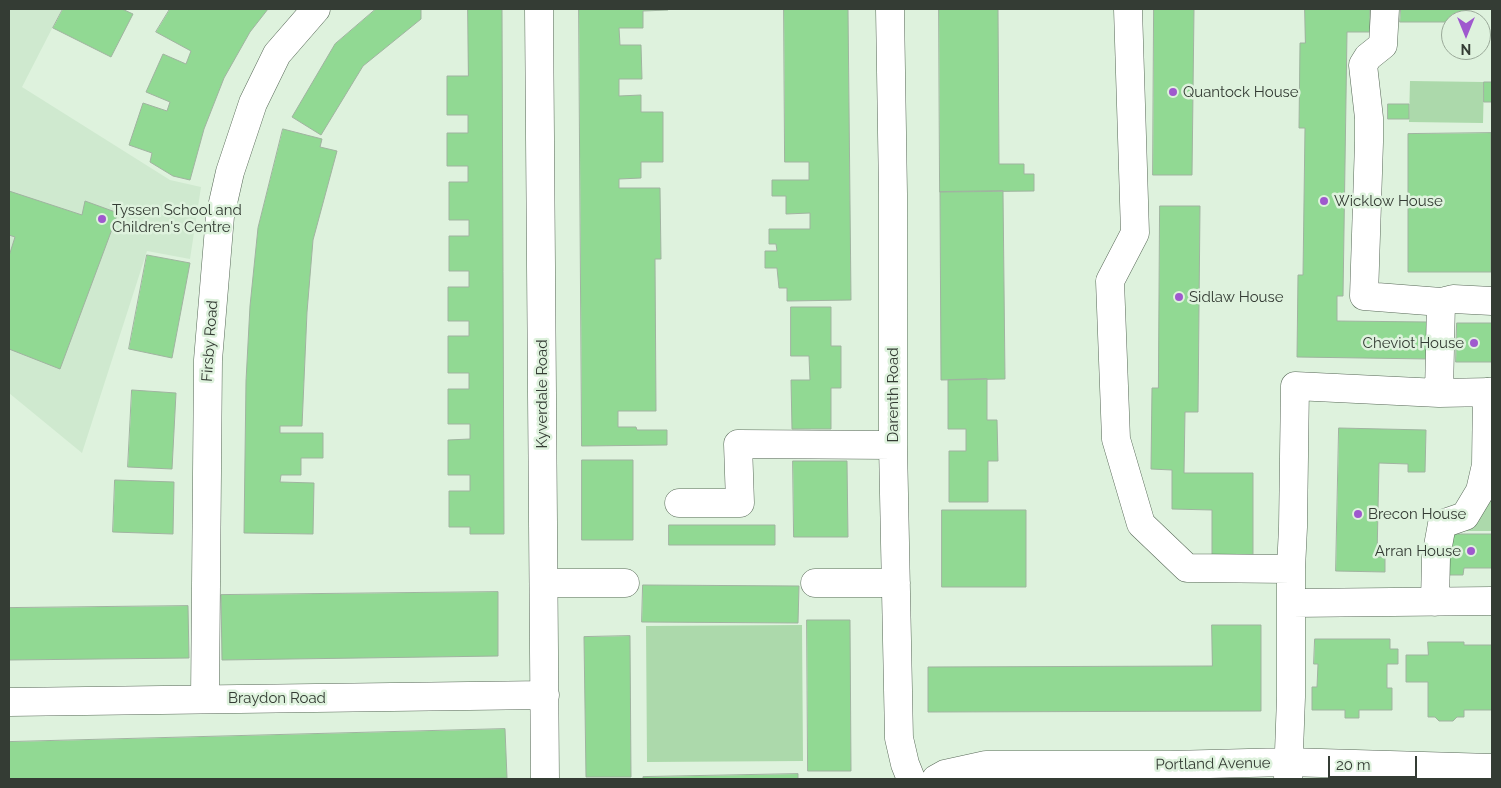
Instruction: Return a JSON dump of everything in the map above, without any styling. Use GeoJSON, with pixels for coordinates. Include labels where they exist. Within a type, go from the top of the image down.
{"type":"FeatureCollection","features":[{"type":"Feature","properties":{"kind":"street","name":"Firsby Road"},"geometry":{"type":"LineString","coordinates":[[205,698],[208,360],[220,216],[230,172],[253,103],[277,54],[316,9]]}},
{"type":"Feature","properties":{"kind":"street","name":"Kyverdale Road"},"geometry":{"type":"LineString","coordinates":[[539,9],[546,779]]}},
{"type":"Feature","properties":{"kind":"street","name":"Darenth Road"},"geometry":{"type":"LineString","coordinates":[[890,9],[893,445],[899,738],[905,764],[911,779]]}},
{"type":"Feature","properties":{"kind":"street"},"geometry":{"type":"LineString","coordinates":[[1128,9],[1135,233],[1110,281],[1116,439],[1140,524],[1187,568],[1291,569]]}},
{"type":"Feature","properties":{"kind":"street"},"geometry":{"type":"LineString","coordinates":[[1385,9],[1386,27],[1383,45],[1368,57],[1363,65],[1369,118],[1364,296],[1441,302],[1453,299],[1492,300]]}},
{"type":"Feature","properties":{"kind":"street"},"geometry":{"type":"LineString","coordinates":[[1439,393],[1441,302]]}},
{"type":"Feature","properties":{"kind":"street"},"geometry":{"type":"LineString","coordinates":[[1288,771],[1291,702],[1291,569],[1296,386],[1439,393],[1490,392],[1486,465],[1480,491],[1465,516],[1442,524],[1436,557],[1435,602]]}},
{"type":"Feature","properties":{"kind":"street"},"geometry":{"type":"LineString","coordinates":[[679,503],[740,503],[738,444],[893,445]]}},
{"type":"Feature","properties":{"kind":"street"},"geometry":{"type":"LineString","coordinates":[[544,583],[625,583]]}},
{"type":"Feature","properties":{"kind":"street"},"geometry":{"type":"LineString","coordinates":[[815,583],[896,583]]}},
{"type":"Feature","properties":{"kind":"street"},"geometry":{"type":"LineString","coordinates":[[1292,603],[1492,601]]}},
{"type":"Feature","properties":{"kind":"street","name":"Braydon Road"},"geometry":{"type":"LineString","coordinates":[[9,702],[545,695]]}},
{"type":"Feature","properties":{"kind":"street","name":"Portland Avenue"},"geometry":{"type":"LineString","coordinates":[[936,779],[945,774],[986,765],[1161,765],[1288,771],[1492,768]]}},
{"type":"Feature","properties":{"kind":"shaded area","name":"Tyssen School and Children's Centre"},"geometry":{"type":"Polygon","coordinates":[[[9,9],[62,9],[22,87],[170,180],[201,187],[190,259],[147,251],[82,453],[9,393],[9,9]]]}},
{"type":"Feature","properties":{"kind":"green space"},"geometry":{"type":"Polygon","coordinates":[[[1410,81],[1484,82],[1483,123],[1409,122],[1410,81]]]}},
{"type":"Feature","properties":{"kind":"green space"},"geometry":{"type":"Polygon","coordinates":[[[1492,443],[1492,531],[1464,531],[1492,443]]]}},
{"type":"Feature","properties":{"kind":"green space"},"geometry":{"type":"Polygon","coordinates":[[[802,625],[803,761],[647,762],[646,626],[802,625]]]}},
{"type":"Feature","properties":{"kind":"building"},"geometry":{"type":"Polygon","coordinates":[[[63,9],[122,9],[133,14],[111,57],[53,28],[63,9]]]}},
{"type":"Feature","properties":{"kind":"building"},"geometry":{"type":"Polygon","coordinates":[[[170,9],[268,9],[250,32],[224,78],[204,129],[190,180],[173,176],[150,162],[152,153],[129,145],[143,103],[167,111],[170,102],[146,92],[163,54],[186,64],[191,51],[156,32],[170,9]]]}},
{"type":"Feature","properties":{"kind":"building"},"geometry":{"type":"Polygon","coordinates":[[[376,9],[421,9],[421,19],[363,66],[321,135],[292,117],[335,44],[376,9]]]}},
{"type":"Feature","properties":{"kind":"building"},"geometry":{"type":"Polygon","coordinates":[[[468,9],[502,9],[504,534],[470,534],[470,527],[449,527],[449,491],[470,491],[470,475],[448,475],[448,440],[470,439],[470,424],[448,424],[448,389],[469,389],[469,373],[448,373],[448,336],[469,336],[469,321],[448,321],[448,287],[469,287],[469,271],[449,271],[449,236],[469,236],[469,220],[449,220],[449,182],[468,182],[468,166],[447,166],[447,133],[468,133],[468,115],[447,115],[447,76],[468,76],[468,9]]]}},
{"type":"Feature","properties":{"kind":"building"},"geometry":{"type":"Polygon","coordinates":[[[579,9],[668,9],[643,11],[643,28],[619,28],[620,45],[641,45],[642,79],[619,79],[619,96],[641,95],[641,112],[663,112],[663,162],[641,162],[641,178],[619,179],[619,188],[660,188],[661,259],[655,259],[656,411],[618,411],[618,427],[636,427],[637,430],[667,430],[667,445],[582,446],[579,9]]]}},
{"type":"Feature","properties":{"kind":"building"},"geometry":{"type":"Polygon","coordinates":[[[784,9],[848,9],[851,300],[787,301],[787,288],[779,288],[777,268],[765,268],[765,251],[777,251],[776,244],[769,244],[769,229],[810,229],[810,213],[786,214],[786,196],[772,196],[772,180],[809,180],[809,162],[785,162],[784,9]]]}},
{"type":"Feature","properties":{"kind":"building"},"geometry":{"type":"Polygon","coordinates":[[[939,9],[998,9],[999,164],[1024,164],[1024,174],[1034,174],[1034,191],[940,192],[939,9]]]}},
{"type":"Feature","properties":{"kind":"building","name":"Quantock House"},"geometry":{"type":"Polygon","coordinates":[[[1154,9],[1194,9],[1192,175],[1153,175],[1154,9]]]}},
{"type":"Feature","properties":{"kind":"building","name":"Wicklow House"},"geometry":{"type":"Polygon","coordinates":[[[1305,9],[1370,9],[1370,32],[1347,32],[1343,296],[1337,296],[1337,321],[1429,322],[1429,359],[1297,357],[1298,275],[1303,275],[1305,128],[1299,128],[1300,43],[1305,43],[1305,9]]]}},
{"type":"Feature","properties":{"kind":"building"},"geometry":{"type":"Polygon","coordinates":[[[1401,9],[1466,9],[1441,10],[1441,22],[1400,22],[1401,9]]]}},
{"type":"Feature","properties":{"kind":"building"},"geometry":{"type":"Polygon","coordinates":[[[1484,82],[1492,82],[1492,102],[1484,102],[1484,82]]]}},
{"type":"Feature","properties":{"kind":"building"},"geometry":{"type":"Polygon","coordinates":[[[1388,104],[1409,104],[1409,119],[1388,119],[1388,104]]]}},
{"type":"Feature","properties":{"kind":"building"},"geometry":{"type":"Polygon","coordinates":[[[283,129],[322,139],[320,147],[337,151],[313,240],[307,312],[302,426],[280,426],[280,433],[323,433],[323,458],[301,458],[301,475],[281,475],[280,482],[314,483],[313,534],[244,533],[246,381],[250,306],[258,228],[283,129]]]}},
{"type":"Feature","properties":{"kind":"building"},"geometry":{"type":"Polygon","coordinates":[[[1491,133],[1491,272],[1408,272],[1408,134],[1491,133]]]}},
{"type":"Feature","properties":{"kind":"building"},"geometry":{"type":"Polygon","coordinates":[[[9,191],[82,215],[85,201],[118,213],[60,369],[9,349],[9,256],[15,237],[9,235],[9,191]]]}},
{"type":"Feature","properties":{"kind":"building"},"geometry":{"type":"Polygon","coordinates":[[[1003,191],[1005,379],[941,380],[940,192],[1003,191]]]}},
{"type":"Feature","properties":{"kind":"building","name":"Sidlaw House"},"geometry":{"type":"Polygon","coordinates":[[[1160,206],[1200,206],[1198,412],[1185,412],[1184,473],[1253,473],[1253,555],[1212,555],[1212,510],[1172,509],[1172,470],[1151,469],[1152,388],[1158,388],[1160,206]]]}},
{"type":"Feature","properties":{"kind":"building"},"geometry":{"type":"Polygon","coordinates":[[[147,255],[190,263],[172,358],[129,349],[147,255]]]}},
{"type":"Feature","properties":{"kind":"building"},"geometry":{"type":"Polygon","coordinates":[[[791,307],[831,307],[831,346],[841,346],[841,388],[831,388],[831,429],[792,429],[791,380],[810,380],[809,356],[791,356],[791,307]]]}},
{"type":"Feature","properties":{"kind":"building","name":"Cheviot House"},"geometry":{"type":"Polygon","coordinates":[[[1457,323],[1492,323],[1492,362],[1456,362],[1457,323]]]}},
{"type":"Feature","properties":{"kind":"building"},"geometry":{"type":"Polygon","coordinates":[[[987,379],[987,420],[997,420],[998,461],[988,461],[988,502],[949,502],[949,451],[966,451],[966,429],[948,429],[948,380],[987,379]]]}},
{"type":"Feature","properties":{"kind":"building"},"geometry":{"type":"Polygon","coordinates":[[[132,390],[176,393],[172,469],[128,467],[132,390]]]}},
{"type":"Feature","properties":{"kind":"building","name":"Brecon House"},"geometry":{"type":"Polygon","coordinates":[[[1339,428],[1426,430],[1425,472],[1408,472],[1408,464],[1379,463],[1377,557],[1385,557],[1385,572],[1336,571],[1339,428]]]}},
{"type":"Feature","properties":{"kind":"building"},"geometry":{"type":"Polygon","coordinates":[[[582,460],[633,460],[633,540],[582,540],[582,460]]]}},
{"type":"Feature","properties":{"kind":"building"},"geometry":{"type":"Polygon","coordinates":[[[793,461],[847,461],[848,537],[794,537],[793,461]]]}},
{"type":"Feature","properties":{"kind":"building"},"geometry":{"type":"Polygon","coordinates":[[[115,480],[174,482],[173,534],[113,532],[115,480]]]}},
{"type":"Feature","properties":{"kind":"building"},"geometry":{"type":"Polygon","coordinates":[[[942,510],[1026,510],[1026,587],[942,587],[942,510]]]}},
{"type":"Feature","properties":{"kind":"building"},"geometry":{"type":"Polygon","coordinates":[[[669,525],[775,525],[775,545],[669,545],[669,525]]]}},
{"type":"Feature","properties":{"kind":"building","name":"Arran House"},"geometry":{"type":"Polygon","coordinates":[[[1450,534],[1492,534],[1492,568],[1464,568],[1463,575],[1450,575],[1450,534]]]}},
{"type":"Feature","properties":{"kind":"building"},"geometry":{"type":"Polygon","coordinates":[[[643,585],[799,586],[798,623],[642,622],[643,585]]]}},
{"type":"Feature","properties":{"kind":"building"},"geometry":{"type":"Polygon","coordinates":[[[498,592],[498,656],[222,660],[221,595],[498,592]]]}},
{"type":"Feature","properties":{"kind":"building"},"geometry":{"type":"Polygon","coordinates":[[[188,606],[189,658],[9,660],[9,608],[188,606]]]}},
{"type":"Feature","properties":{"kind":"building"},"geometry":{"type":"Polygon","coordinates":[[[807,620],[850,620],[851,771],[808,771],[807,620]]]}},
{"type":"Feature","properties":{"kind":"building"},"geometry":{"type":"Polygon","coordinates":[[[1212,625],[1261,625],[1261,711],[928,712],[928,667],[1212,666],[1212,625]]]}},
{"type":"Feature","properties":{"kind":"building"},"geometry":{"type":"Polygon","coordinates":[[[630,636],[631,777],[586,777],[584,637],[630,636]]]}},
{"type":"Feature","properties":{"kind":"building"},"geometry":{"type":"Polygon","coordinates":[[[1315,639],[1390,639],[1390,649],[1398,649],[1398,664],[1387,664],[1387,688],[1392,688],[1392,710],[1359,710],[1359,718],[1345,718],[1345,710],[1312,710],[1312,687],[1317,687],[1318,664],[1314,664],[1315,639]]]}},
{"type":"Feature","properties":{"kind":"building"},"geometry":{"type":"Polygon","coordinates":[[[1428,642],[1464,642],[1464,645],[1492,645],[1492,710],[1464,710],[1464,717],[1457,717],[1453,721],[1439,721],[1435,717],[1428,717],[1428,682],[1406,682],[1406,655],[1428,655],[1428,642]]]}},
{"type":"Feature","properties":{"kind":"building"},"geometry":{"type":"Polygon","coordinates":[[[505,729],[507,778],[9,779],[9,742],[505,729]]]}},
{"type":"Feature","properties":{"kind":"building"},"geometry":{"type":"Polygon","coordinates":[[[798,774],[798,779],[643,779],[643,777],[798,774]]]}},
{"type":"Feature","properties":{"kind":"place","name":"Quantock House"},"geometry":{"type":"Point","coordinates":[1173,92]}},
{"type":"Feature","properties":{"kind":"place","name":"Wicklow House"},"geometry":{"type":"Point","coordinates":[1324,201]}},
{"type":"Feature","properties":{"kind":"place","name":"Tyssen School and Children's Centre"},"geometry":{"type":"Point","coordinates":[102,219]}},
{"type":"Feature","properties":{"kind":"place","name":"Sidlaw House"},"geometry":{"type":"Point","coordinates":[1179,297]}},
{"type":"Feature","properties":{"kind":"place","name":"Cheviot House"},"geometry":{"type":"Point","coordinates":[1474,343]}},
{"type":"Feature","properties":{"kind":"place","name":"Brecon House"},"geometry":{"type":"Point","coordinates":[1358,514]}},
{"type":"Feature","properties":{"kind":"place","name":"Arran House"},"geometry":{"type":"Point","coordinates":[1471,551]}}]}
